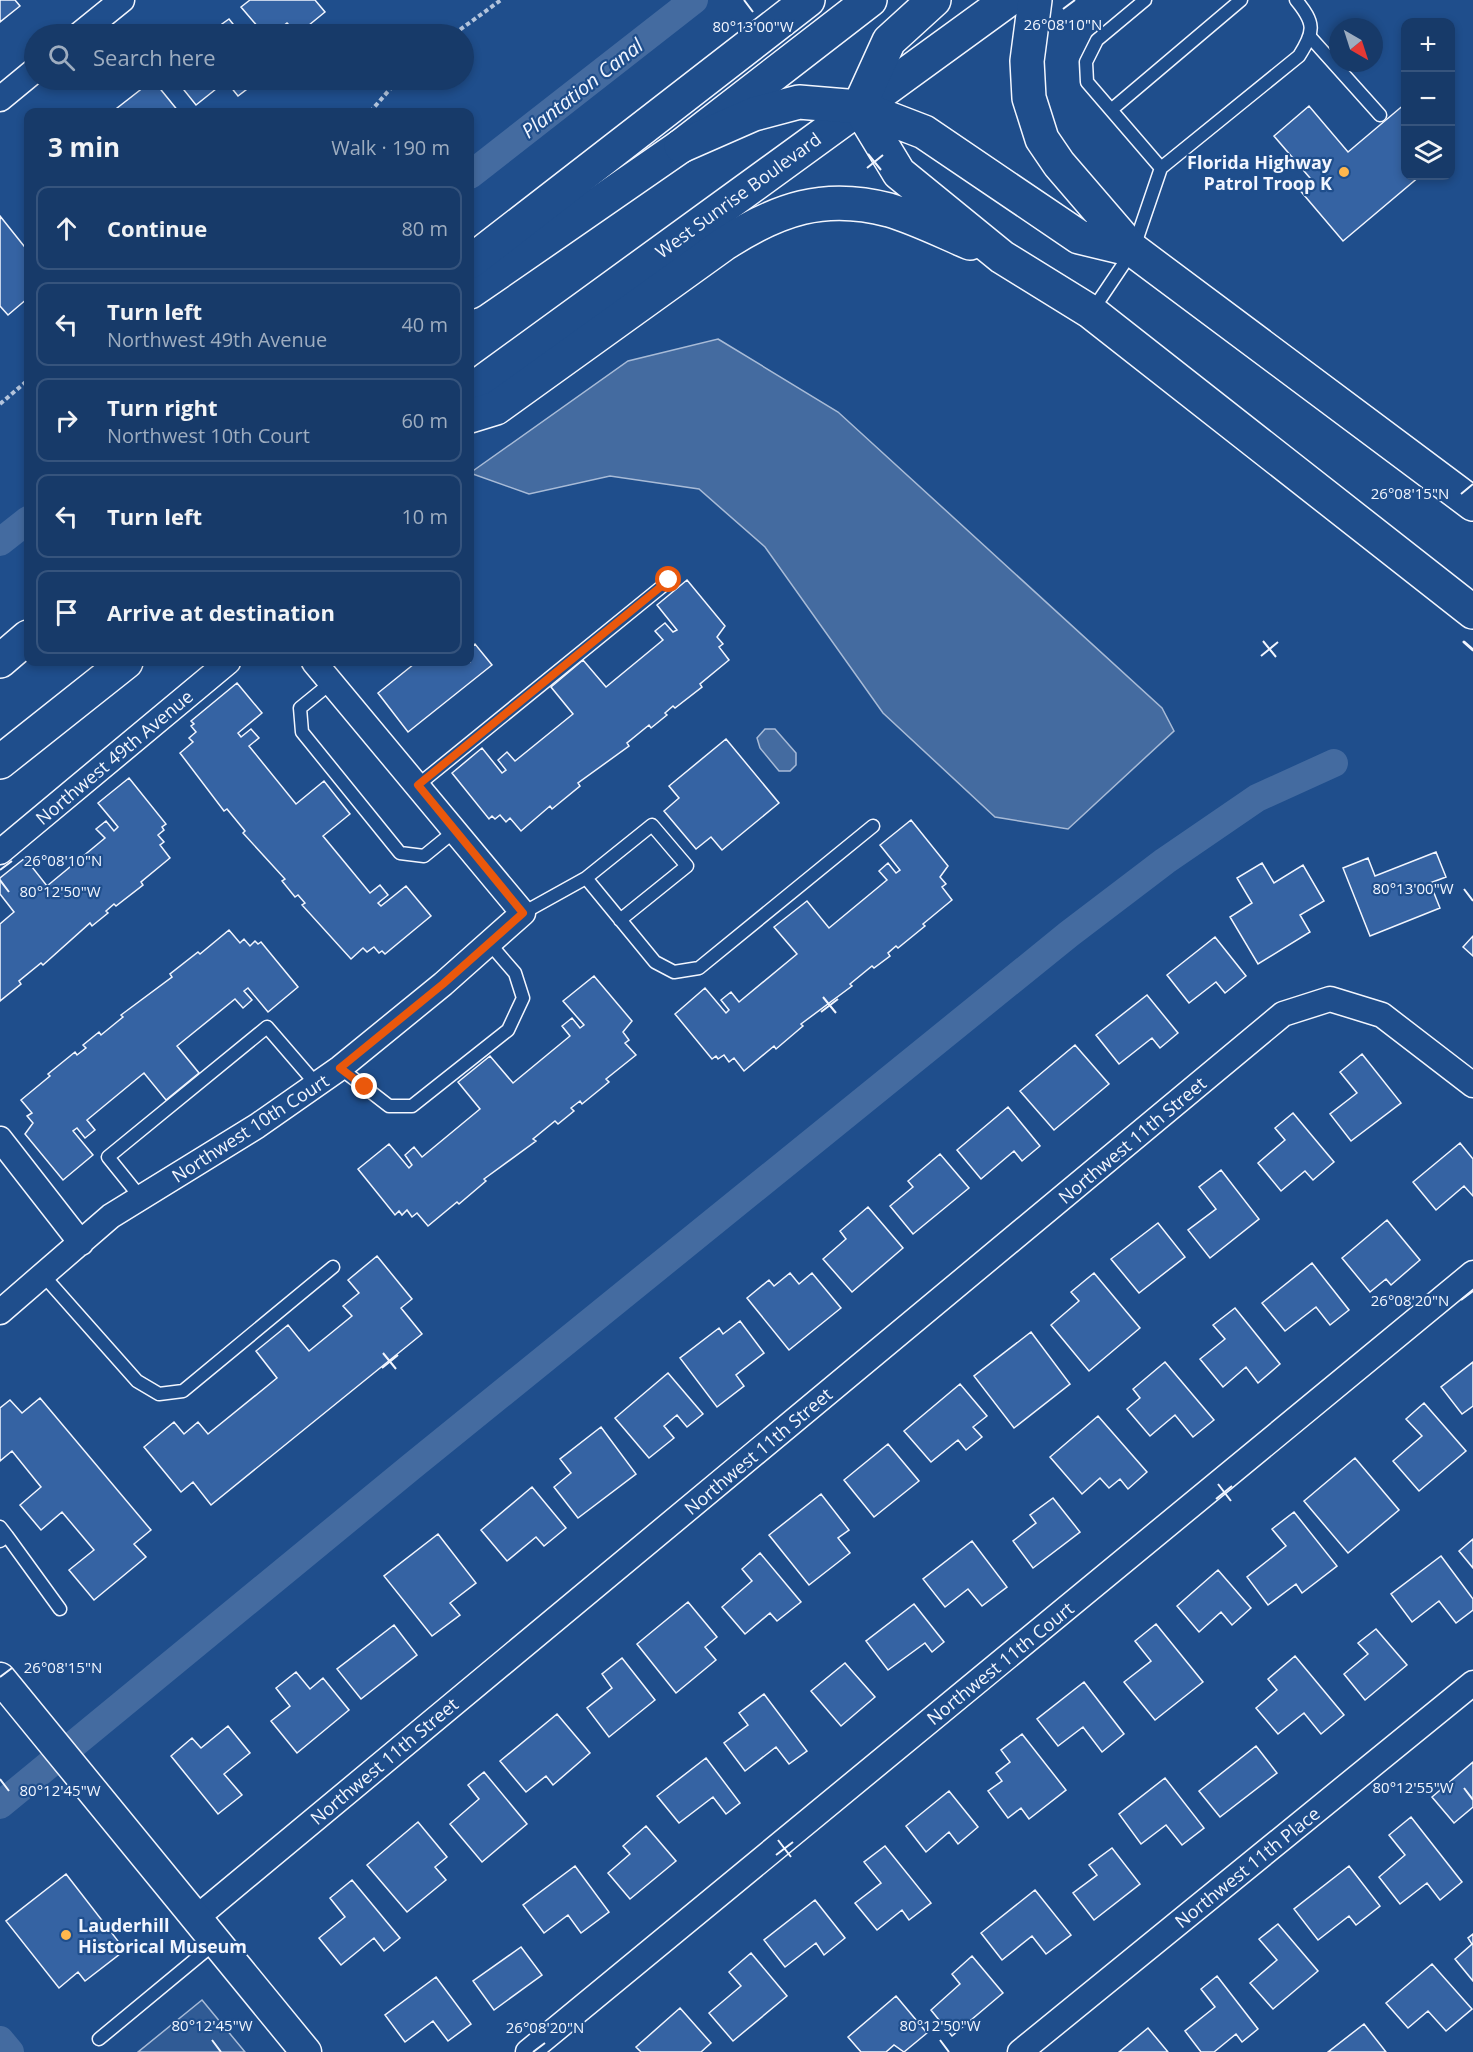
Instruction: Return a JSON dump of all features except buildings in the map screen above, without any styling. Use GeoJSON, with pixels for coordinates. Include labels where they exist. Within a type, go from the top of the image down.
{"type":"FeatureCollection","features":[{"type":"Feature","properties":{"kind":"main road"},"geometry":{"type":"LineString","coordinates":[[474,259],[808,0]]}},
{"type":"Feature","properties":{"kind":"main road"},"geometry":{"type":"LineString","coordinates":[[474,289],[681,146],[870,0]]}},
{"type":"Feature","properties":{"kind":"main road"},"geometry":{"type":"LineString","coordinates":[[859,107],[889,41],[934,0]]}},
{"type":"Feature","properties":{"kind":"main road","name":"West Sunrise Boulevard"},"geometry":{"type":"LineString","coordinates":[[474,388],[1008,0]]}},
{"type":"Feature","properties":{"kind":"main road"},"geometry":{"type":"LineString","coordinates":[[1035,0],[1027,61],[1029,98],[1042,139],[1059,164],[1133,250],[1473,504]]}},
{"type":"Feature","properties":{"kind":"main road"},"geometry":{"type":"LineString","coordinates":[[681,146],[754,114],[799,102],[859,107],[924,132],[1079,237],[1133,250]]}},
{"type":"Feature","properties":{"kind":"main road"},"geometry":{"type":"LineString","coordinates":[[859,107],[899,173],[1002,256],[1091,312],[1473,612]]}},
{"type":"Feature","properties":{"kind":"main road"},"geometry":{"type":"LineString","coordinates":[[474,415],[496,408],[758,222],[794,208],[842,202],[890,210],[1002,256]]}},
{"type":"Feature","properties":{"kind":"main road"},"geometry":{"type":"LineString","coordinates":[[0,661],[24,640]]}},
{"type":"Feature","properties":{"kind":"main road"},"geometry":{"type":"LineString","coordinates":[[0,762],[121,666]]}},
{"type":"Feature","properties":{"kind":"street"},"geometry":{"type":"LineString","coordinates":[[92,24],[122,0]]}},
{"type":"Feature","properties":{"kind":"street"},"geometry":{"type":"LineString","coordinates":[[0,99],[24,79]]}},
{"type":"Feature","properties":{"kind":"street","name":"Northwest 49th Avenue"},"geometry":{"type":"LineString","coordinates":[[0,852],[223,666]]}},
{"type":"Feature","properties":{"kind":"street"},"geometry":{"type":"LineString","coordinates":[[318,666],[523,913]]}},
{"type":"Feature","properties":{"kind":"street","name":"Northwest 10th Court"},"geometry":{"type":"LineString","coordinates":[[0,1312],[111,1216],[257,1126],[340,1068],[490,944],[523,913]]}},
{"type":"Feature","properties":{"kind":"street","name":"Northwest 11th Street"},"geometry":{"type":"LineString","coordinates":[[195,1919],[1283,1014],[1330,999],[1383,1015],[1473,1085]]}},
{"type":"Feature","properties":{"kind":"street"},"geometry":{"type":"LineString","coordinates":[[0,1140],[81,1243]]}},
{"type":"Feature","properties":{"kind":"street","name":"Northwest 11th Court"},"geometry":{"type":"LineString","coordinates":[[528,2052],[1473,1273]]}},
{"type":"Feature","properties":{"kind":"street"},"geometry":{"type":"LineString","coordinates":[[0,1678],[306,2052]]}},
{"type":"Feature","properties":{"kind":"street","name":"Northwest 11th Place"},"geometry":{"type":"LineString","coordinates":[[1020,2052],[1473,1683]]}},
{"type":"Feature","properties":{"kind":"lane"},"geometry":{"type":"LineString","coordinates":[[1145,0],[1097,40],[1086,62],[1087,82],[1161,168]]}},
{"type":"Feature","properties":{"kind":"lane"},"geometry":{"type":"LineString","coordinates":[[1111,110],[1241,0]]}},
{"type":"Feature","properties":{"kind":"lane"},"geometry":{"type":"LineString","coordinates":[[1091,312],[1133,250],[1161,168],[1299,56],[1311,38],[1311,18],[1296,0]]}},
{"type":"Feature","properties":{"kind":"lane"},"geometry":{"type":"LineString","coordinates":[[1311,38],[1380,115]]}},
{"type":"Feature","properties":{"kind":"lane"},"geometry":{"type":"LineString","coordinates":[[418,785],[669,580]]}},
{"type":"Feature","properties":{"kind":"lane"},"geometry":{"type":"LineString","coordinates":[[332,682],[300,708],[302,732],[400,853],[424,856],[456,830]]}},
{"type":"Feature","properties":{"kind":"lane"},"geometry":{"type":"LineString","coordinates":[[523,913],[586,878],[652,825],[687,866],[620,920]]}},
{"type":"Feature","properties":{"kind":"lane"},"geometry":{"type":"LineString","coordinates":[[586,878],[656,962],[674,972],[699,968],[873,826]]}},
{"type":"Feature","properties":{"kind":"lane"},"geometry":{"type":"LineString","coordinates":[[340,1068],[389,1106],[412,1106],[508,1030],[523,998],[514,973],[490,944]]}},
{"type":"Feature","properties":{"kind":"lane"},"geometry":{"type":"LineString","coordinates":[[141,1198],[108,1157],[267,1027],[316,1085]]}},
{"type":"Feature","properties":{"kind":"lane"},"geometry":{"type":"LineString","coordinates":[[44,1275],[137,1381],[159,1394],[183,1391],[333,1267]]}},
{"type":"Feature","properties":{"kind":"lane"},"geometry":{"type":"LineString","coordinates":[[2,1535],[60,1609]]}},
{"type":"Feature","properties":{"kind":"lane"},"geometry":{"type":"LineString","coordinates":[[99,2039],[215,1943]]}},
{"type":"Feature","properties":{"kind":"path"},"geometry":{"type":"LineString","coordinates":[[468,24],[501,0]]}},
{"type":"Feature","properties":{"kind":"path"},"geometry":{"type":"LineString","coordinates":[[374,108],[389,90]]}},
{"type":"Feature","properties":{"kind":"path"},"geometry":{"type":"LineString","coordinates":[[0,404],[24,383]]}},
{"type":"Feature","properties":{"kind":"shaded area"},"geometry":{"type":"Polygon","coordinates":[[[718,339],[838,412],[1162,708],[1174,731],[1068,829],[995,817],[883,713],[765,547],[699,489],[610,476],[529,494],[474,474],[474,470],[628,361],[718,339]]]}},
{"type":"Feature","properties":{"kind":"shaded area"},"geometry":{"type":"Polygon","coordinates":[[[765,729],[775,729],[796,753],[796,765],[790,771],[779,771],[760,748],[757,738],[765,729]]]}},
{"type":"Feature","properties":{"kind":"shaded area"},"geometry":{"type":"Polygon","coordinates":[[[202,2000],[245,2052],[138,2052],[202,2000]]]}},
{"type":"Feature","properties":{"kind":"waterway","name":"Plantation Canal"},"geometry":{"type":"LineString","coordinates":[[474,172],[694,0]]}},
{"type":"Feature","properties":{"kind":"waterway","name":"Plantation Canal"},"geometry":{"type":"LineString","coordinates":[[0,542],[24,523]]}},
{"type":"Feature","properties":{"kind":"waterway"},"geometry":{"type":"LineString","coordinates":[[0,1805],[411,1467],[1069,934],[1165,861],[1257,798],[1334,763]]}},
{"type":"Feature","properties":{"kind":"waterway"},"geometry":{"type":"LineString","coordinates":[[0,2040],[10,2052]]}},
{"type":"Feature","properties":{"kind":"wall"},"geometry":{"type":"LineString","coordinates":[[1464,642],[1473,650]]}},
{"type":"Feature","properties":{"kind":"place","name":"Florida Highway Patrol Troop K"},"geometry":{"type":"Point","coordinates":[1344,172]}},
{"type":"Feature","properties":{"kind":"place","name":"Lauderhill Historical Museum"},"geometry":{"type":"Point","coordinates":[66,1935]}},
{"type":"Feature","properties":{"kind":"route"},"geometry":{"type":"LineString","coordinates":[[365,1087],[340,1068],[443,984],[523,913],[418,785],[669,580]]}}]}
